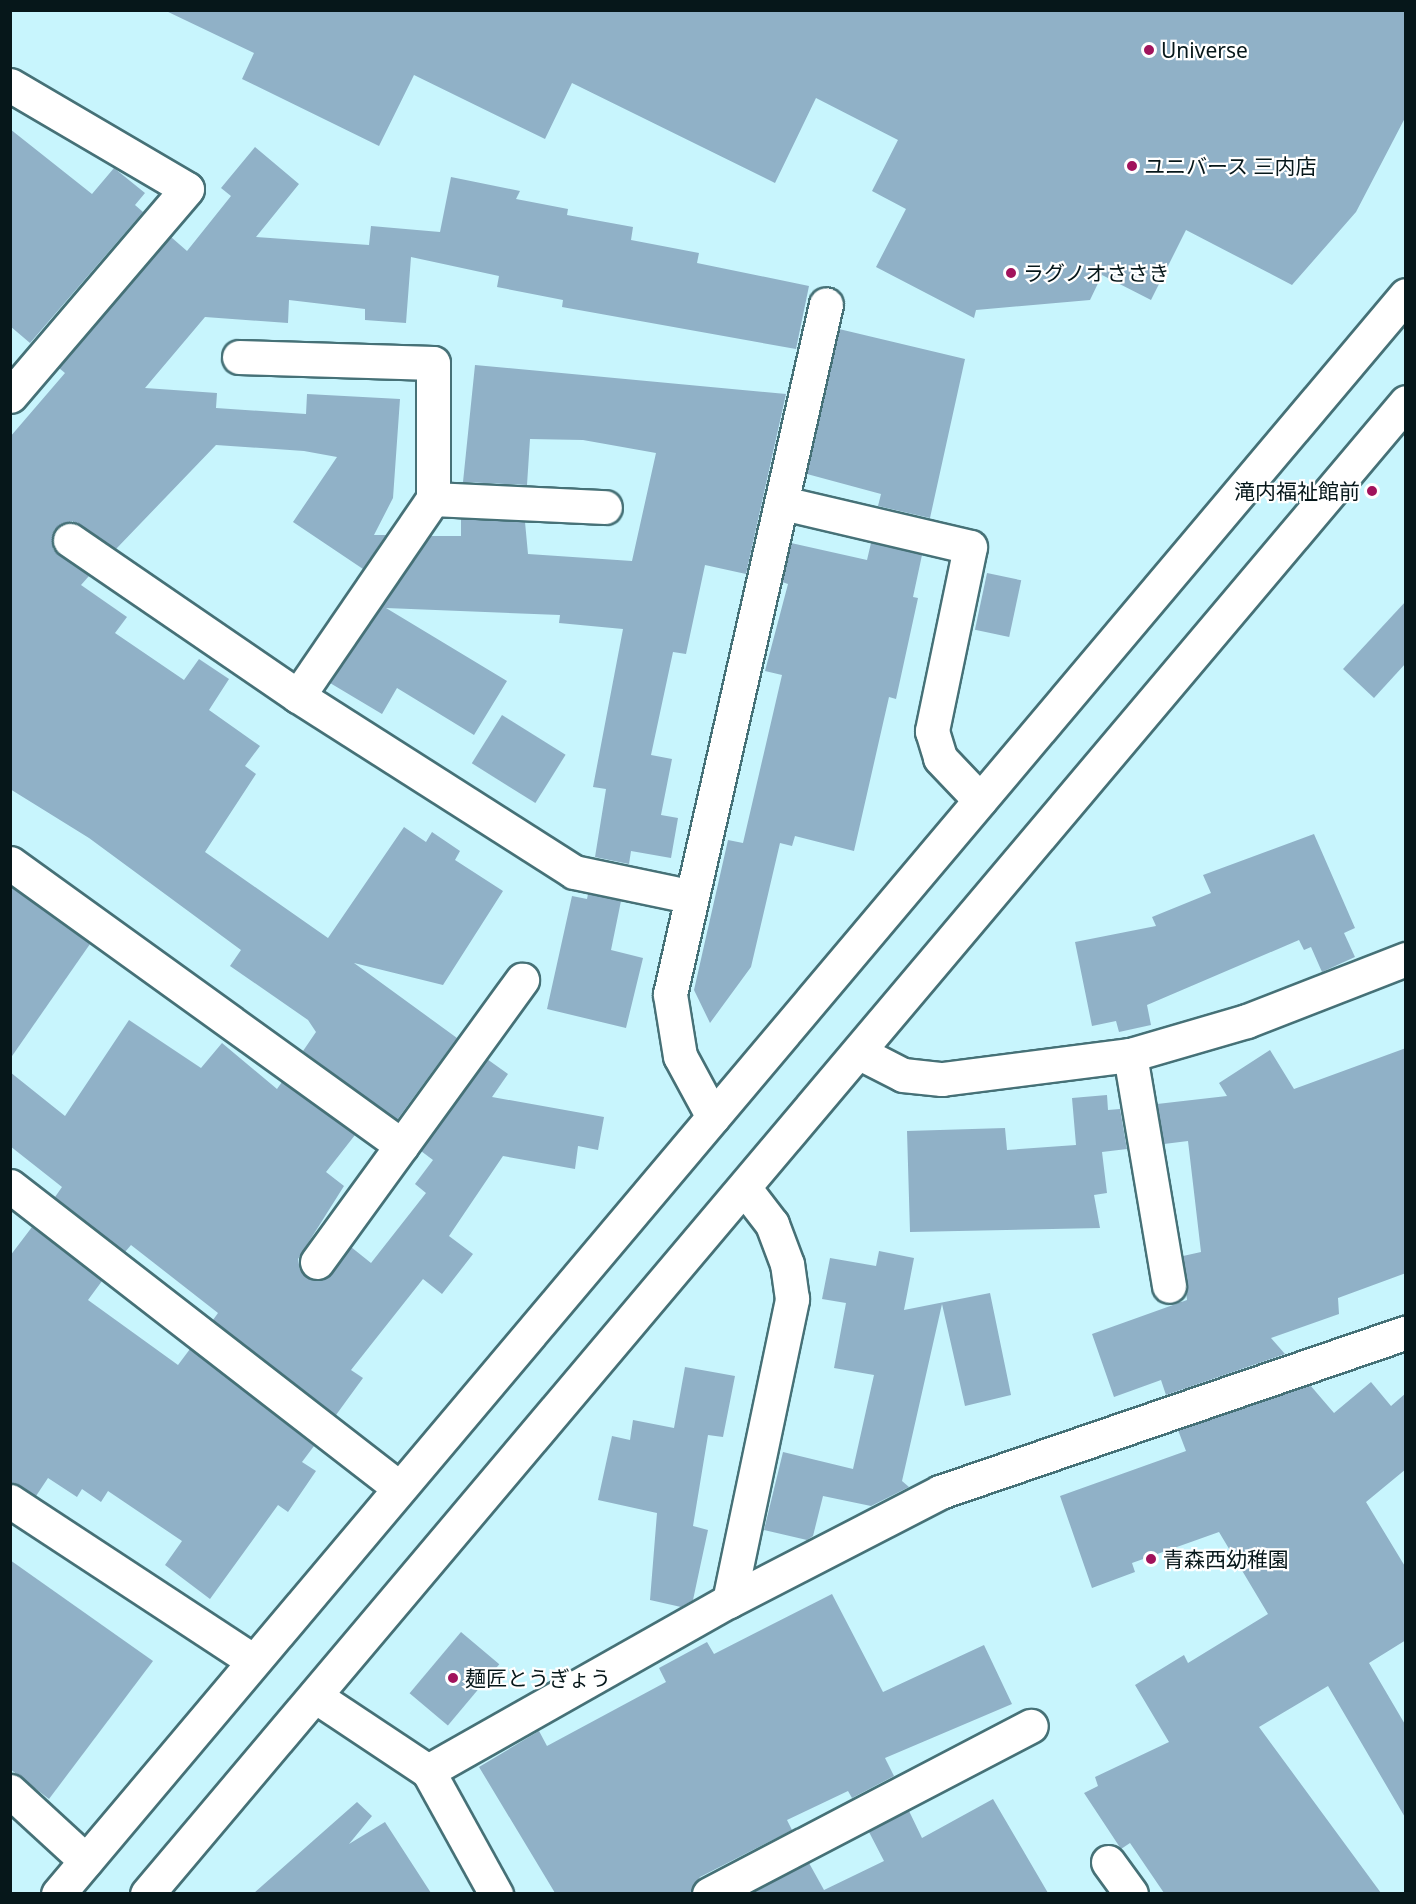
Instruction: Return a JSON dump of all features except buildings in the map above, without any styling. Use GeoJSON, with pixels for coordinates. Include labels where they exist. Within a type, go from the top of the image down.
{"type":"FeatureCollection","features":[{"type":"Feature","properties":{"kind":"street"},"geometry":{"type":"LineString","coordinates":[[10,86],[187,189],[10,396]]}},
{"type":"Feature","properties":{"kind":"street"},"geometry":{"type":"LineString","coordinates":[[58,1893],[252,1660],[1406,295]]}},
{"type":"Feature","properties":{"kind":"street"},"geometry":{"type":"LineString","coordinates":[[713,1117],[680,1056],[670,1013],[689,896],[783,503],[826,304]]}},
{"type":"Feature","properties":{"kind":"street"},"geometry":{"type":"LineString","coordinates":[[238,357],[433,363],[433,499],[298,696]]}},
{"type":"Feature","properties":{"kind":"street"},"geometry":{"type":"LineString","coordinates":[[147,1893],[860,1053],[1406,402]]}},
{"type":"Feature","properties":{"kind":"street"},"geometry":{"type":"LineString","coordinates":[[433,499],[605,507]]}},
{"type":"Feature","properties":{"kind":"street"},"geometry":{"type":"LineString","coordinates":[[783,503],[970,547],[932,731],[940,758],[980,800]]}},
{"type":"Feature","properties":{"kind":"street"},"geometry":{"type":"LineString","coordinates":[[70,540],[298,696],[574,872],[689,896]]}},
{"type":"Feature","properties":{"kind":"street"},"geometry":{"type":"LineString","coordinates":[[10,863],[402,1146]]}},
{"type":"Feature","properties":{"kind":"street"},"geometry":{"type":"LineString","coordinates":[[860,1053],[903,1075],[942,1079],[1130,1055],[1248,1021],[1406,959]]}},
{"type":"Feature","properties":{"kind":"street"},"geometry":{"type":"LineString","coordinates":[[317,1262],[522,980]]}},
{"type":"Feature","properties":{"kind":"street"},"geometry":{"type":"LineString","coordinates":[[1130,1055],[1169,1286]]}},
{"type":"Feature","properties":{"kind":"street"},"geometry":{"type":"LineString","coordinates":[[10,1186],[399,1488]]}},
{"type":"Feature","properties":{"kind":"street"},"geometry":{"type":"LineString","coordinates":[[729,1601],[792,1299],[787,1264],[772,1224],[745,1189]]}},
{"type":"Feature","properties":{"kind":"street"},"geometry":{"type":"LineString","coordinates":[[428,1771],[729,1601],[939,1492],[1406,1332]]}},
{"type":"Feature","properties":{"kind":"street"},"geometry":{"type":"LineString","coordinates":[[10,1502],[252,1660]]}},
{"type":"Feature","properties":{"kind":"street"},"geometry":{"type":"LineString","coordinates":[[315,1695],[428,1771],[496,1893]]}},
{"type":"Feature","properties":{"kind":"street"},"geometry":{"type":"LineString","coordinates":[[709,1893],[1031,1726]]}},
{"type":"Feature","properties":{"kind":"street"},"geometry":{"type":"LineString","coordinates":[[10,1791],[86,1861]]}},
{"type":"Feature","properties":{"kind":"street"},"geometry":{"type":"LineString","coordinates":[[1108,1862],[1131,1893]]}},
{"type":"Feature","properties":{"kind":"place","name":"Universe"},"geometry":{"type":"Point","coordinates":[1149,50]}},
{"type":"Feature","properties":{"kind":"place","name":"ユニバース 三内店"},"geometry":{"type":"Point","coordinates":[1132,166]}},
{"type":"Feature","properties":{"kind":"place","name":"ラグノオささき"},"geometry":{"type":"Point","coordinates":[1011,273]}},
{"type":"Feature","properties":{"kind":"place","name":"滝内福祉館前"},"geometry":{"type":"Point","coordinates":[1372,491]}},
{"type":"Feature","properties":{"kind":"place","name":"青森西幼稚園"},"geometry":{"type":"Point","coordinates":[1151,1559]}},
{"type":"Feature","properties":{"kind":"place","name":"麺匠とうぎょう"},"geometry":{"type":"Point","coordinates":[453,1678]}}]}
